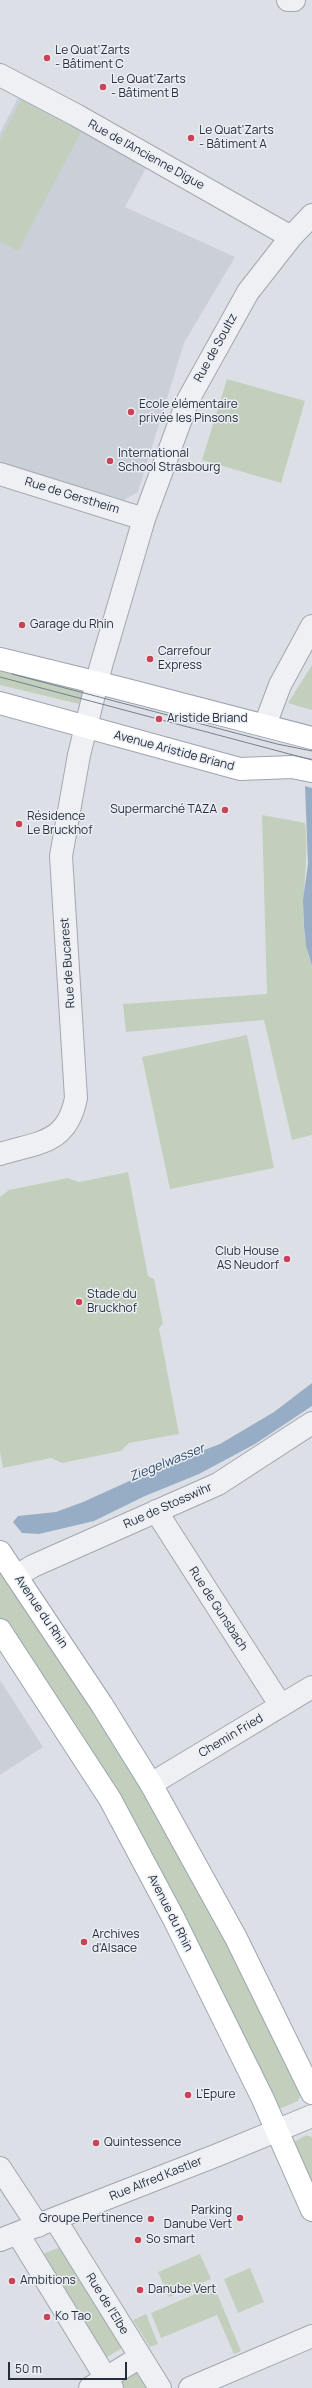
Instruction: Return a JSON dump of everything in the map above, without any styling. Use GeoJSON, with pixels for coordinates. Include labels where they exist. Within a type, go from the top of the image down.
{"type":"FeatureCollection","features":[{"type":"Feature","properties":{"kind":"main road"},"geometry":{"type":"LineString","coordinates":[[0,659],[312,738]]}},
{"type":"Feature","properties":{"kind":"main road","name":"Avenue Aristide Briand"},"geometry":{"type":"LineString","coordinates":[[0,703],[240,768],[292,767],[312,771]]}},
{"type":"Feature","properties":{"kind":"main road","name":"Avenue du Rhin"},"geometry":{"type":"LineString","coordinates":[[0,1552],[102,1706],[151,1784],[236,1938],[312,2093]]}},
{"type":"Feature","properties":{"kind":"main road","name":"Avenue du Rhin"},"geometry":{"type":"LineString","coordinates":[[0,1630],[110,1799],[174,1919],[276,2130],[312,2210]]}},
{"type":"Feature","properties":{"kind":"street","name":"Rue de l'Ancienne Digue"},"geometry":{"type":"LineString","coordinates":[[0,75],[76,115],[291,237]]}},
{"type":"Feature","properties":{"kind":"street","name":"Rue de Soultz"},"geometry":{"type":"LineString","coordinates":[[96,683],[144,519],[188,400],[248,292],[291,237],[312,215]]}},
{"type":"Feature","properties":{"kind":"street","name":"Rue de Gerstheim"},"geometry":{"type":"LineString","coordinates":[[0,474],[144,519]]}},
{"type":"Feature","properties":{"kind":"street"},"geometry":{"type":"LineString","coordinates":[[265,725],[280,685],[312,626]]}},
{"type":"Feature","properties":{"kind":"street"},"geometry":{"type":"LineString","coordinates":[[85,727],[96,683]]}},
{"type":"Feature","properties":{"kind":"street","name":"Rue de Bucarest"},"geometry":{"type":"LineString","coordinates":[[0,1154],[48,1140],[63,1131],[70,1120],[76,1098],[61,856],[85,727]]}},
{"type":"Feature","properties":{"kind":"street","name":"Rue de Stosswihr"},"geometry":{"type":"LineString","coordinates":[[16,1576],[33,1566],[218,1484],[312,1423]]}},
{"type":"Feature","properties":{"kind":"street","name":"Rue de Gunsbach"},"geometry":{"type":"LineString","coordinates":[[156,1511],[281,1706]]}},
{"type":"Feature","properties":{"kind":"street","name":"Chemin Fried"},"geometry":{"type":"LineString","coordinates":[[151,1784],[312,1688]]}},
{"type":"Feature","properties":{"kind":"street","name":"Rue Alfred Kastler"},"geometry":{"type":"LineString","coordinates":[[9,2237],[312,2116]]}},
{"type":"Feature","properties":{"kind":"street","name":"Rue de l'Elbe"},"geometry":{"type":"LineString","coordinates":[[0,2168],[117,2307],[140,2357],[160,2388]]}},
{"type":"Feature","properties":{"kind":"street"},"geometry":{"type":"LineString","coordinates":[[9,2237],[103,2385],[140,2357]]}},
{"type":"Feature","properties":{"kind":"street"},"geometry":{"type":"LineString","coordinates":[[190,2388],[312,2336]]}},
{"type":"Feature","properties":{"kind":"shaded area"},"geometry":{"type":"Polygon","coordinates":[[[19,96],[147,166],[125,207],[235,257],[184,343],[138,492],[124,500],[0,462],[0,133],[19,96]]]}},
{"type":"Feature","properties":{"kind":"shaded area"},"geometry":{"type":"Polygon","coordinates":[[[0,1680],[43,1747],[0,1775],[0,1680]]]}},
{"type":"Feature","properties":{"kind":"green space"},"geometry":{"type":"Polygon","coordinates":[[[21,100],[81,132],[18,251],[0,241],[0,140],[21,100]]]}},
{"type":"Feature","properties":{"kind":"green space"},"geometry":{"type":"Polygon","coordinates":[[[227,379],[305,401],[281,483],[202,460],[227,379]]]}},
{"type":"Feature","properties":{"kind":"green space"},"geometry":{"type":"Polygon","coordinates":[[[0,662],[87,680],[79,704],[0,685],[0,662]]]}},
{"type":"Feature","properties":{"kind":"green space"},"geometry":{"type":"Polygon","coordinates":[[[312,665],[312,710],[288,703],[312,665]]]}},
{"type":"Feature","properties":{"kind":"green space"},"geometry":{"type":"Polygon","coordinates":[[[262,815],[305,823],[306,859],[303,913],[304,931],[312,966],[312,1135],[292,1140],[264,1020],[126,1032],[123,1004],[267,994],[262,815]]]}},
{"type":"Feature","properties":{"kind":"green space"},"geometry":{"type":"Polygon","coordinates":[[[247,1035],[274,1168],[170,1189],[142,1057],[247,1035]]]}},
{"type":"Feature","properties":{"kind":"green space","name":"Stade du Bruckhof"},"geometry":{"type":"Polygon","coordinates":[[[128,1172],[148,1276],[154,1279],[163,1324],[159,1328],[179,1434],[129,1443],[121,1451],[62,1463],[51,1458],[3,1468],[0,1452],[0,1197],[9,1190],[68,1178],[79,1182],[128,1172]]]}},
{"type":"Feature","properties":{"kind":"green space"},"geometry":{"type":"Polygon","coordinates":[[[0,1563],[179,1849],[302,2091],[298,2101],[279,2109],[200,1946],[154,1863],[55,1698],[0,1618],[0,1563]]]}},
{"type":"Feature","properties":{"kind":"green space"},"geometry":{"type":"Polygon","coordinates":[[[306,2135],[312,2137],[312,2194],[294,2142],[306,2135]]]}},
{"type":"Feature","properties":{"kind":"green space"},"geometry":{"type":"Polygon","coordinates":[[[66,2245],[127,2345],[104,2359],[40,2255],[66,2245]]]}},
{"type":"Feature","properties":{"kind":"green space"},"geometry":{"type":"Polygon","coordinates":[[[200,2254],[211,2279],[169,2297],[158,2272],[200,2254]]]}},
{"type":"Feature","properties":{"kind":"green space"},"geometry":{"type":"Polygon","coordinates":[[[250,2268],[264,2302],[238,2313],[224,2279],[250,2268]]]}},
{"type":"Feature","properties":{"kind":"green space"},"geometry":{"type":"Polygon","coordinates":[[[214,2286],[241,2351],[234,2354],[217,2315],[161,2338],[151,2313],[214,2286]]]}},
{"type":"Feature","properties":{"kind":"green space"},"geometry":{"type":"Polygon","coordinates":[[[146,2314],[158,2344],[150,2347],[133,2320],[146,2314]]]}},
{"type":"Feature","properties":{"kind":"green space"},"geometry":{"type":"Polygon","coordinates":[[[139,2364],[154,2388],[121,2388],[115,2378],[139,2364]]]}},
{"type":"Feature","properties":{"kind":"water"},"geometry":{"type":"Polygon","coordinates":[[[305,786],[312,788],[312,966],[306,946],[304,927],[303,900],[308,864],[305,786]]]}},
{"type":"Feature","properties":{"kind":"water"},"geometry":{"type":"Polygon","coordinates":[[[312,1383],[312,1406],[255,1444],[199,1474],[145,1496],[94,1521],[39,1534],[22,1533],[13,1522],[18,1516],[56,1512],[83,1502],[167,1464],[220,1444],[274,1412],[312,1383]]]}},
{"type":"Feature","properties":{"kind":"tram line"},"geometry":{"type":"LineString","coordinates":[[12,674],[277,744],[312,751]]}},
{"type":"Feature","properties":{"kind":"tram line"},"geometry":{"type":"LineString","coordinates":[[0,677],[312,760]]}},
{"type":"Feature","properties":{"kind":"place","name":"Le Quat'Zarts - Bâtiment C"},"geometry":{"type":"Point","coordinates":[47,58]}},
{"type":"Feature","properties":{"kind":"place","name":"Le Quat'Zarts - Bâtiment B"},"geometry":{"type":"Point","coordinates":[103,87]}},
{"type":"Feature","properties":{"kind":"place","name":"Le Quat'Zarts - Bâtiment A"},"geometry":{"type":"Point","coordinates":[191,138]}},
{"type":"Feature","properties":{"kind":"place","name":"Ecole élémentaire privée les Pinsons"},"geometry":{"type":"Point","coordinates":[131,412]}},
{"type":"Feature","properties":{"kind":"place","name":"International School Strasbourg"},"geometry":{"type":"Point","coordinates":[110,461]}},
{"type":"Feature","properties":{"kind":"place","name":"Garage du Rhin"},"geometry":{"type":"Point","coordinates":[22,625]}},
{"type":"Feature","properties":{"kind":"place","name":"Carrefour Express"},"geometry":{"type":"Point","coordinates":[150,659]}},
{"type":"Feature","properties":{"kind":"place","name":"Aristide Briand"},"geometry":{"type":"Point","coordinates":[159,719]}},
{"type":"Feature","properties":{"kind":"place","name":"Supermarché TAZA"},"geometry":{"type":"Point","coordinates":[225,810]}},
{"type":"Feature","properties":{"kind":"place","name":"Résidence Le Bruckhof"},"geometry":{"type":"Point","coordinates":[19,824]}},
{"type":"Feature","properties":{"kind":"place","name":"Club House AS Neudorf"},"geometry":{"type":"Point","coordinates":[287,1259]}},
{"type":"Feature","properties":{"kind":"place","name":"Stade du Bruckhof"},"geometry":{"type":"Point","coordinates":[79,1302]}},
{"type":"Feature","properties":{"kind":"place","name":"Archives d'Alsace"},"geometry":{"type":"Point","coordinates":[84,1942]}},
{"type":"Feature","properties":{"kind":"place","name":"L'Epure"},"geometry":{"type":"Point","coordinates":[188,2095]}},
{"type":"Feature","properties":{"kind":"place","name":"Quintessence"},"geometry":{"type":"Point","coordinates":[96,2143]}},
{"type":"Feature","properties":{"kind":"place","name":"Parking Danube Vert"},"geometry":{"type":"Point","coordinates":[240,2218]}},
{"type":"Feature","properties":{"kind":"place","name":"Groupe Pertinence"},"geometry":{"type":"Point","coordinates":[151,2219]}},
{"type":"Feature","properties":{"kind":"place","name":"So smart"},"geometry":{"type":"Point","coordinates":[138,2240]}},
{"type":"Feature","properties":{"kind":"place","name":"Ambitions"},"geometry":{"type":"Point","coordinates":[12,2281]}},
{"type":"Feature","properties":{"kind":"place","name":"Danube Vert"},"geometry":{"type":"Point","coordinates":[140,2290]}},
{"type":"Feature","properties":{"kind":"place","name":"Ko Tao"},"geometry":{"type":"Point","coordinates":[47,2317]}},
{"type":"Feature","properties":{"kind":"water label","name":"Ziegelwasser"},"geometry":{"type":"Point","coordinates":[167,1463]}}]}
